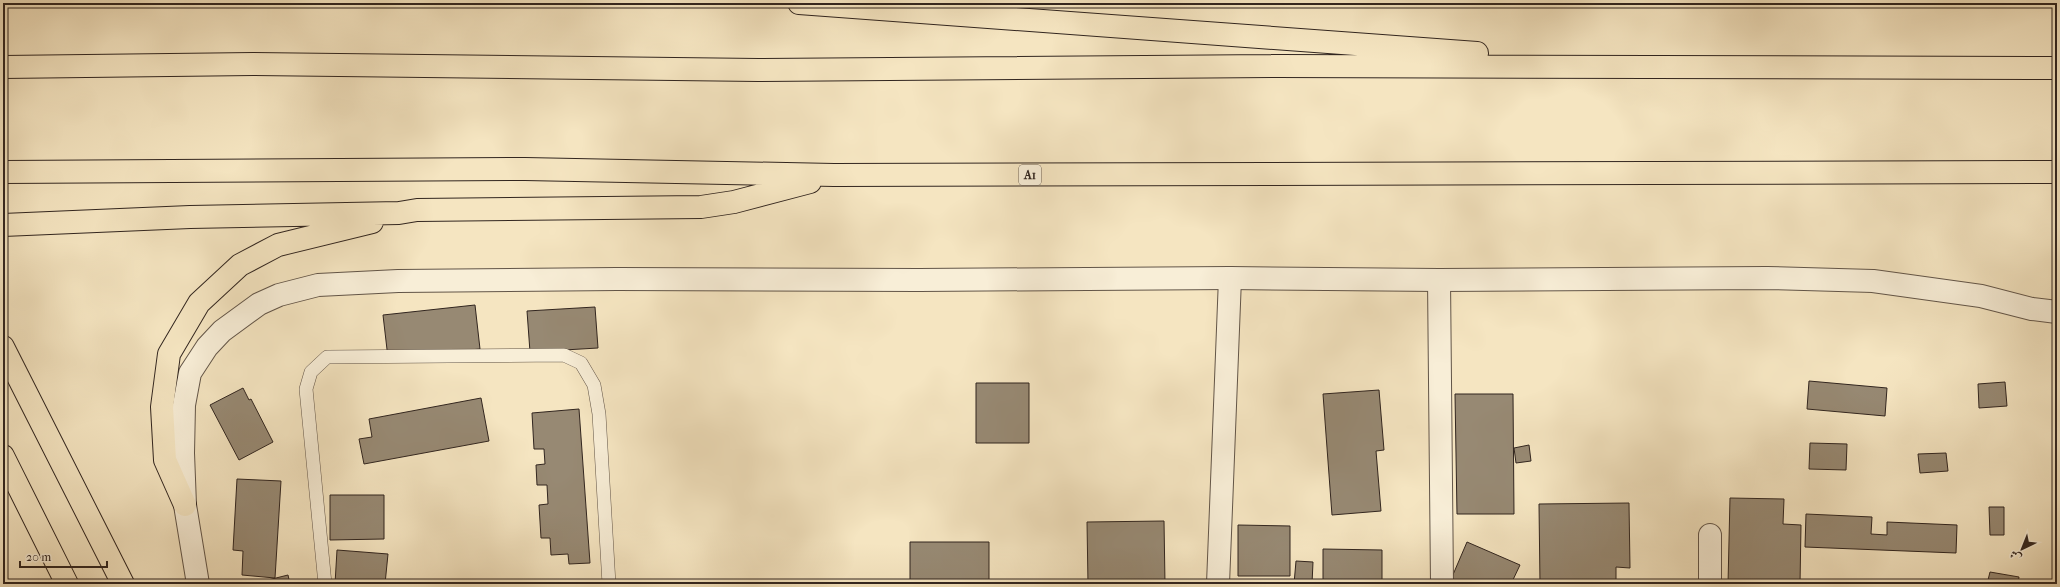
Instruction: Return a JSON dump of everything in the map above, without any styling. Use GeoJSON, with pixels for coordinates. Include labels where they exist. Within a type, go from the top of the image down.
{"type":"FeatureCollection","features":[{"type":"Feature","properties":{"kind":"main road"},"geometry":{"type":"LineString","coordinates":[[799,3],[1084,25],[1672,66]]}},
{"type":"Feature","properties":{"kind":"main road"},"geometry":{"type":"LineString","coordinates":[[3,67],[253,64],[766,70],[1277,66],[2057,68]]}},
{"type":"Feature","properties":{"kind":"main road","name":"A1"},"geometry":{"type":"LineString","coordinates":[[3,172],[525,169],[834,175],[2057,172]]}},
{"type":"Feature","properties":{"kind":"main road"},"geometry":{"type":"LineString","coordinates":[[3,225],[190,216],[399,213],[417,210],[701,207],[734,202],[834,175]]}},
{"type":"Feature","properties":{"kind":"main road"},"geometry":{"type":"LineString","coordinates":[[185,505],[165,460],[162,407],[170,354],[199,303],[240,265],[278,245],[417,210]]}},
{"type":"Feature","properties":{"kind":"main road"},"geometry":{"type":"LineString","coordinates":[[3,347],[123,584]]}},
{"type":"Feature","properties":{"kind":"main road"},"geometry":{"type":"LineString","coordinates":[[3,456],[67,584]]}},
{"type":"Feature","properties":{"kind":"street"},"geometry":{"type":"LineString","coordinates":[[1218,584],[1230,278]]}},
{"type":"Feature","properties":{"kind":"street"},"geometry":{"type":"LineString","coordinates":[[198,584],[185,505],[183,453],[184,413],[190,373],[207,347],[222,331],[259,304],[279,295],[318,285],[398,281],[1230,278],[1439,280],[1767,278],[1874,281],[1982,296],[2032,309],[2057,312]]}},
{"type":"Feature","properties":{"kind":"street"},"geometry":{"type":"LineString","coordinates":[[1439,280],[1442,584]]}},
{"type":"Feature","properties":{"kind":"street"},"geometry":{"type":"LineString","coordinates":[[1710,535],[1710,584]]}},
{"type":"Feature","properties":{"kind":"lane"},"geometry":{"type":"LineString","coordinates":[[324,584],[306,389],[311,372],[327,357],[556,355],[564,355],[581,363],[594,385],[599,414],[609,584]]}},
{"type":"Feature","properties":{"kind":"building"},"geometry":{"type":"Polygon","coordinates":[[[475,305],[480,349],[388,358],[383,315],[475,305]]]}},
{"type":"Feature","properties":{"kind":"building"},"geometry":{"type":"Polygon","coordinates":[[[595,307],[598,348],[530,352],[527,311],[595,307]]]}},
{"type":"Feature","properties":{"kind":"building"},"geometry":{"type":"Polygon","coordinates":[[[1809,381],[1887,388],[1885,416],[1807,409],[1809,381]]]}},
{"type":"Feature","properties":{"kind":"building"},"geometry":{"type":"Polygon","coordinates":[[[2005,382],[2007,406],[1979,408],[1978,384],[2005,382]]]}},
{"type":"Feature","properties":{"kind":"building"},"geometry":{"type":"Polygon","coordinates":[[[976,383],[1029,383],[1029,443],[976,443],[976,383]]]}},
{"type":"Feature","properties":{"kind":"building"},"geometry":{"type":"Polygon","coordinates":[[[243,388],[249,400],[251,399],[273,442],[239,460],[210,405],[243,388]]]}},
{"type":"Feature","properties":{"kind":"building"},"geometry":{"type":"Polygon","coordinates":[[[1379,390],[1384,450],[1376,451],[1381,511],[1332,515],[1323,394],[1379,390]]]}},
{"type":"Feature","properties":{"kind":"building"},"geometry":{"type":"Polygon","coordinates":[[[1455,394],[1513,394],[1514,514],[1457,514],[1455,394]]]}},
{"type":"Feature","properties":{"kind":"building"},"geometry":{"type":"Polygon","coordinates":[[[481,398],[489,441],[364,464],[359,439],[372,437],[369,419],[481,398]]]}},
{"type":"Feature","properties":{"kind":"building"},"geometry":{"type":"Polygon","coordinates":[[[579,409],[590,563],[569,564],[568,554],[551,555],[550,538],[541,538],[539,505],[548,504],[547,485],[537,485],[536,465],[545,464],[544,449],[534,449],[532,413],[579,409]]]}},
{"type":"Feature","properties":{"kind":"building"},"geometry":{"type":"Polygon","coordinates":[[[1810,443],[1847,444],[1846,470],[1809,469],[1810,443]]]}},
{"type":"Feature","properties":{"kind":"building"},"geometry":{"type":"Polygon","coordinates":[[[1529,445],[1531,461],[1516,463],[1514,448],[1529,445]]]}},
{"type":"Feature","properties":{"kind":"building"},"geometry":{"type":"Polygon","coordinates":[[[1946,453],[1948,471],[1920,473],[1918,454],[1946,453]]]}},
{"type":"Feature","properties":{"kind":"building"},"geometry":{"type":"Polygon","coordinates":[[[237,479],[281,481],[275,578],[242,575],[243,551],[233,550],[237,479]]]}},
{"type":"Feature","properties":{"kind":"building"},"geometry":{"type":"Polygon","coordinates":[[[330,495],[384,495],[384,539],[330,540],[330,495]]]}},
{"type":"Feature","properties":{"kind":"building"},"geometry":{"type":"Polygon","coordinates":[[[1730,498],[1784,499],[1783,524],[1801,525],[1800,584],[1728,584],[1730,498]]]}},
{"type":"Feature","properties":{"kind":"building"},"geometry":{"type":"Polygon","coordinates":[[[1629,503],[1630,568],[1616,567],[1616,584],[1540,584],[1539,504],[1629,503]]]}},
{"type":"Feature","properties":{"kind":"building"},"geometry":{"type":"Polygon","coordinates":[[[1989,507],[2004,507],[2004,535],[1990,535],[1989,507]]]}},
{"type":"Feature","properties":{"kind":"building"},"geometry":{"type":"Polygon","coordinates":[[[1806,514],[1872,517],[1871,534],[1887,535],[1887,522],[1957,525],[1956,553],[1805,547],[1806,514]]]}},
{"type":"Feature","properties":{"kind":"building"},"geometry":{"type":"Polygon","coordinates":[[[1164,521],[1165,584],[1088,584],[1087,522],[1164,521]]]}},
{"type":"Feature","properties":{"kind":"building"},"geometry":{"type":"Polygon","coordinates":[[[1238,525],[1290,526],[1290,576],[1238,576],[1238,525]]]}},
{"type":"Feature","properties":{"kind":"building"},"geometry":{"type":"Polygon","coordinates":[[[910,542],[989,542],[989,584],[910,584],[910,542]]]}},
{"type":"Feature","properties":{"kind":"building"},"geometry":{"type":"Polygon","coordinates":[[[1467,542],[1520,565],[1511,584],[1449,584],[1467,542]]]}},
{"type":"Feature","properties":{"kind":"building"},"geometry":{"type":"Polygon","coordinates":[[[1323,549],[1382,550],[1382,584],[1323,584],[1323,549]]]}},
{"type":"Feature","properties":{"kind":"building"},"geometry":{"type":"Polygon","coordinates":[[[337,550],[388,554],[385,584],[335,584],[337,550]]]}},
{"type":"Feature","properties":{"kind":"building"},"geometry":{"type":"Polygon","coordinates":[[[1296,561],[1313,562],[1312,584],[1294,584],[1296,561]]]}},
{"type":"Feature","properties":{"kind":"building"},"geometry":{"type":"Polygon","coordinates":[[[1990,572],[2019,577],[2018,584],[1987,584],[1990,572]]]}},
{"type":"Feature","properties":{"kind":"building"},"geometry":{"type":"Polygon","coordinates":[[[288,575],[290,584],[252,584],[288,575]]]}},
{"type":"Feature","properties":{"kind":"building"},"geometry":{"type":"Polygon","coordinates":[[[1923,582],[1923,584],[1896,583],[1923,582]]]}}]}
